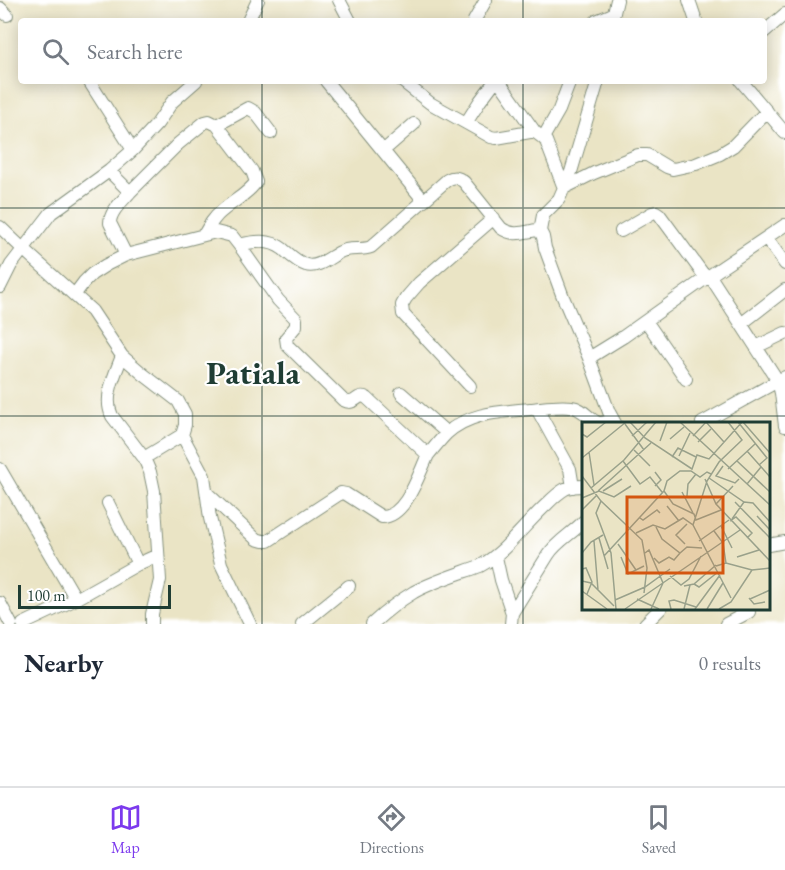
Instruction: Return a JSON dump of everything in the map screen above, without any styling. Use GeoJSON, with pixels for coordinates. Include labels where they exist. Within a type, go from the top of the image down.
{"type":"FeatureCollection","features":[{"type":"Feature","properties":{"kind":"street"},"geometry":{"type":"LineString","coordinates":[[249,18],[258,0]]}},
{"type":"Feature","properties":{"kind":"street"},"geometry":{"type":"LineString","coordinates":[[339,0],[348,18]]}},
{"type":"Feature","properties":{"kind":"street"},"geometry":{"type":"LineString","coordinates":[[476,18],[486,0]]}},
{"type":"Feature","properties":{"kind":"street"},"geometry":{"type":"LineString","coordinates":[[613,17],[617,0]]}},
{"type":"Feature","properties":{"kind":"street"},"geometry":{"type":"LineString","coordinates":[[689,0],[695,18]]}},
{"type":"Feature","properties":{"kind":"street"},"geometry":{"type":"LineString","coordinates":[[767,29],[785,14]]}},
{"type":"Feature","properties":{"kind":"street"},"geometry":{"type":"LineString","coordinates":[[91,84],[133,150]]}},
{"type":"Feature","properties":{"kind":"street"},"geometry":{"type":"LineString","coordinates":[[0,287],[11,266],[51,213],[109,171],[133,150],[172,102],[193,84]]}},
{"type":"Feature","properties":{"kind":"street"},"geometry":{"type":"LineString","coordinates":[[328,84],[424,201]]}},
{"type":"Feature","properties":{"kind":"street"},"geometry":{"type":"LineString","coordinates":[[406,84],[430,103],[491,137],[525,132],[539,135]]}},
{"type":"Feature","properties":{"kind":"street"},"geometry":{"type":"LineString","coordinates":[[466,123],[480,100],[494,84]]}},
{"type":"Feature","properties":{"kind":"street"},"geometry":{"type":"LineString","coordinates":[[499,84],[546,141],[564,188]]}},
{"type":"Feature","properties":{"kind":"street"},"geometry":{"type":"LineString","coordinates":[[539,135],[559,110],[569,84]]}},
{"type":"Feature","properties":{"kind":"street"},"geometry":{"type":"LineString","coordinates":[[597,84],[571,172],[559,199],[543,215],[540,231],[563,297],[614,422]]}},
{"type":"Feature","properties":{"kind":"street"},"geometry":{"type":"LineString","coordinates":[[744,84],[785,133]]}},
{"type":"Feature","properties":{"kind":"street"},"geometry":{"type":"LineString","coordinates":[[217,125],[250,108],[271,133]]}},
{"type":"Feature","properties":{"kind":"street"},"geometry":{"type":"LineString","coordinates":[[564,188],[638,155],[650,156],[673,169],[696,164],[732,146],[767,111]]}},
{"type":"Feature","properties":{"kind":"street"},"geometry":{"type":"LineString","coordinates":[[126,255],[110,223],[112,214],[130,192],[178,144],[209,120],[217,125],[252,171],[256,182],[252,188],[219,212],[204,235]]}},
{"type":"Feature","properties":{"kind":"street"},"geometry":{"type":"LineString","coordinates":[[383,152],[414,124]]}},
{"type":"Feature","properties":{"kind":"street"},"geometry":{"type":"LineString","coordinates":[[109,171],[130,192]]}},
{"type":"Feature","properties":{"kind":"street"},"geometry":{"type":"LineString","coordinates":[[238,245],[251,241],[271,243],[282,248],[306,266],[313,266],[345,250],[364,249],[371,246],[447,180],[455,177],[464,182],[501,228],[523,234],[533,230],[540,231]]}},
{"type":"Feature","properties":{"kind":"street"},"geometry":{"type":"LineString","coordinates":[[621,231],[652,213],[659,214],[708,277],[756,348],[782,379],[781,393],[785,426]]}},
{"type":"Feature","properties":{"kind":"street"},"geometry":{"type":"LineString","coordinates":[[470,386],[403,314],[402,308],[406,298],[418,283],[494,218]]}},
{"type":"Feature","properties":{"kind":"street"},"geometry":{"type":"LineString","coordinates":[[589,358],[785,225]]}},
{"type":"Feature","properties":{"kind":"street"},"geometry":{"type":"LineString","coordinates":[[0,227],[92,311],[122,356],[178,401],[185,414],[182,435],[144,458]]}},
{"type":"Feature","properties":{"kind":"street"},"geometry":{"type":"LineString","coordinates":[[75,294],[92,274],[126,255],[216,232],[232,236],[278,300],[296,319],[296,326],[286,338],[287,345],[343,400],[354,402],[360,396],[368,398],[428,455]]}},
{"type":"Feature","properties":{"kind":"street"},"geometry":{"type":"LineString","coordinates":[[766,239],[785,264]]}},
{"type":"Feature","properties":{"kind":"street"},"geometry":{"type":"LineString","coordinates":[[741,324],[785,290]]}},
{"type":"Feature","properties":{"kind":"street"},"geometry":{"type":"LineString","coordinates":[[646,321],[686,379]]}},
{"type":"Feature","properties":{"kind":"street"},"geometry":{"type":"LineString","coordinates":[[756,348],[785,333]]}},
{"type":"Feature","properties":{"kind":"street"},"geometry":{"type":"LineString","coordinates":[[122,356],[108,400],[109,409],[144,458],[154,491],[160,580],[152,624]]}},
{"type":"Feature","properties":{"kind":"street"},"geometry":{"type":"LineString","coordinates":[[704,422],[782,379]]}},
{"type":"Feature","properties":{"kind":"street"},"geometry":{"type":"LineString","coordinates":[[401,393],[447,433]]}},
{"type":"Feature","properties":{"kind":"street"},"geometry":{"type":"LineString","coordinates":[[207,494],[256,539],[268,541],[341,493],[382,517],[391,516],[407,499],[428,455],[447,433],[477,416],[489,413],[575,407],[596,422]]}},
{"type":"Feature","properties":{"kind":"street"},"geometry":{"type":"LineString","coordinates":[[372,624],[414,592],[480,566],[496,557],[536,514],[559,494],[565,489],[578,487],[537,409]]}},
{"type":"Feature","properties":{"kind":"street"},"geometry":{"type":"LineString","coordinates":[[182,435],[204,476],[210,518],[221,564],[250,624]]}},
{"type":"Feature","properties":{"kind":"street"},"geometry":{"type":"LineString","coordinates":[[0,469],[3,482],[76,599]]}},
{"type":"Feature","properties":{"kind":"street"},"geometry":{"type":"LineString","coordinates":[[108,503],[138,564]]}},
{"type":"Feature","properties":{"kind":"street"},"geometry":{"type":"LineString","coordinates":[[511,618],[552,549],[582,523]]}},
{"type":"Feature","properties":{"kind":"street"},"geometry":{"type":"LineString","coordinates":[[770,545],[785,542]]}},
{"type":"Feature","properties":{"kind":"street"},"geometry":{"type":"LineString","coordinates":[[23,624],[76,599],[158,555]]}},
{"type":"Feature","properties":{"kind":"street"},"geometry":{"type":"LineString","coordinates":[[496,557],[511,618]]}},
{"type":"Feature","properties":{"kind":"street"},"geometry":{"type":"LineString","coordinates":[[302,624],[349,586]]}},
{"type":"Feature","properties":{"kind":"street"},"geometry":{"type":"LineString","coordinates":[[0,603],[11,624]]}},
{"type":"Feature","properties":{"kind":"street"},"geometry":{"type":"LineString","coordinates":[[645,624],[661,609]]}},
{"type":"Feature","properties":{"kind":"street"},"geometry":{"type":"LineString","coordinates":[[726,624],[750,615]]}},
{"type":"Feature","properties":{"kind":"district","name":"Patiala"},"geometry":{"type":"Point","coordinates":[253,372]}}]}
